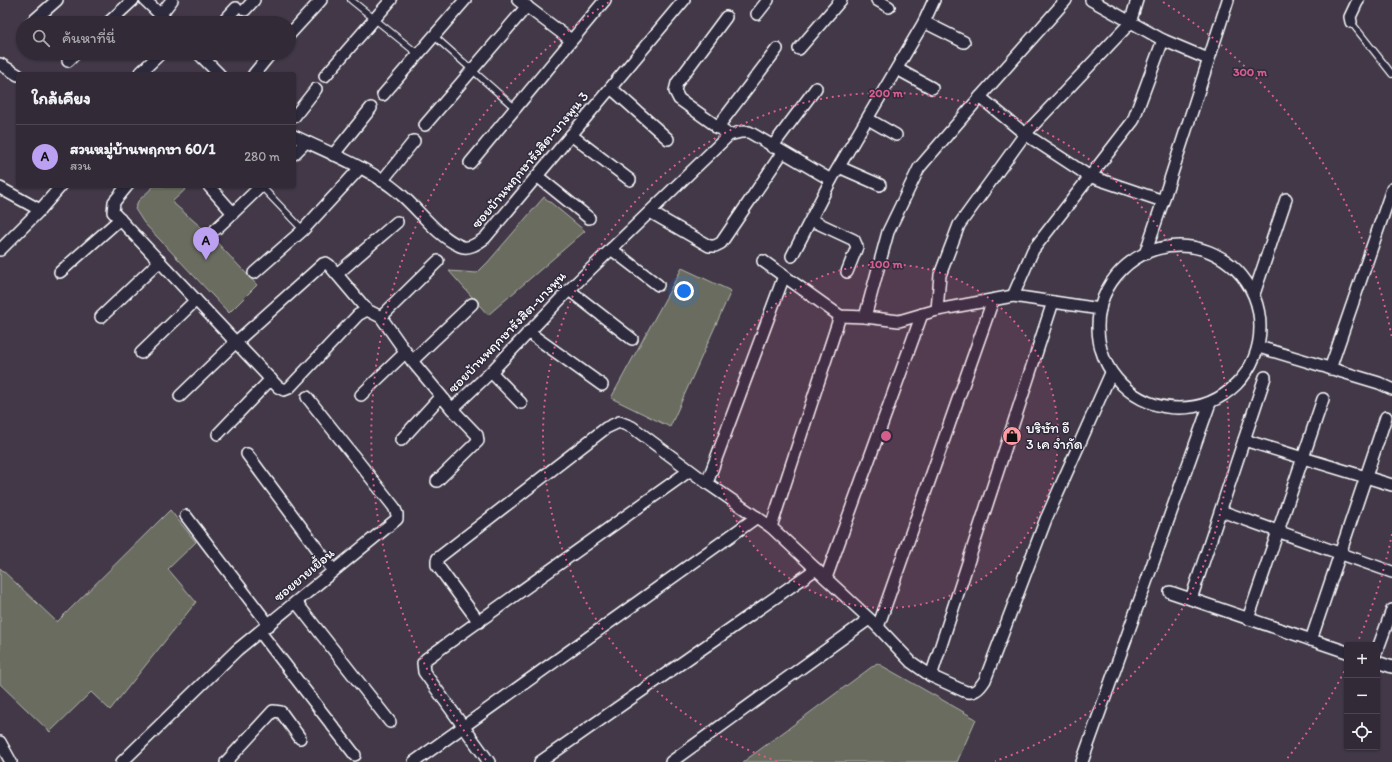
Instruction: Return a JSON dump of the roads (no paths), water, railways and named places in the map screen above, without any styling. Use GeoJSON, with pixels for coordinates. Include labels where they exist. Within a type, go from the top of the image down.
{"type":"FeatureCollection","features":[{"type":"Feature","properties":{"kind":"street"},"geometry":{"type":"LineString","coordinates":[[39,16],[56,0]]}},
{"type":"Feature","properties":{"kind":"street"},"geometry":{"type":"LineString","coordinates":[[116,16],[133,0]]}},
{"type":"Feature","properties":{"kind":"street"},"geometry":{"type":"LineString","coordinates":[[145,0],[161,14],[172,0]]}},
{"type":"Feature","properties":{"kind":"street"},"geometry":{"type":"LineString","coordinates":[[231,16],[254,0]]}},
{"type":"Feature","properties":{"kind":"street"},"geometry":{"type":"LineString","coordinates":[[296,27],[321,0]]}},
{"type":"Feature","properties":{"kind":"street"},"geometry":{"type":"LineString","coordinates":[[325,76],[391,0]]}},
{"type":"Feature","properties":{"kind":"street"},"geometry":{"type":"LineString","coordinates":[[383,95],[465,0]]}},
{"type":"Feature","properties":{"kind":"street"},"geometry":{"type":"LineString","coordinates":[[470,163],[605,0]]}},
{"type":"Feature","properties":{"kind":"street","name":"ซอยบ้านพฤกษารังสิต-บางพูน 3"},"geometry":{"type":"LineString","coordinates":[[296,137],[360,168],[382,181],[398,191],[438,230],[462,247],[474,246],[485,238],[684,0]]}},
{"type":"Feature","properties":{"kind":"street"},"geometry":{"type":"LineString","coordinates":[[757,14],[768,0]]}},
{"type":"Feature","properties":{"kind":"street"},"geometry":{"type":"LineString","coordinates":[[799,49],[841,0]]}},
{"type":"Feature","properties":{"kind":"street"},"geometry":{"type":"LineString","coordinates":[[877,0],[889,7]]}},
{"type":"Feature","properties":{"kind":"street"},"geometry":{"type":"LineString","coordinates":[[792,256],[831,180],[924,22],[934,0]]}},
{"type":"Feature","properties":{"kind":"street"},"geometry":{"type":"LineString","coordinates":[[865,317],[888,232],[919,168],[1066,0]]}},
{"type":"Feature","properties":{"kind":"street"},"geometry":{"type":"LineString","coordinates":[[1091,0],[1163,40],[1208,59]]}},
{"type":"Feature","properties":{"kind":"street"},"geometry":{"type":"LineString","coordinates":[[937,310],[940,275],[959,225],[1025,134],[1130,23],[1138,0]]}},
{"type":"Feature","properties":{"kind":"street"},"geometry":{"type":"LineString","coordinates":[[1145,254],[1228,0]]}},
{"type":"Feature","properties":{"kind":"street"},"geometry":{"type":"LineString","coordinates":[[1351,22],[1350,17],[1358,0]]}},
{"type":"Feature","properties":{"kind":"street"},"geometry":{"type":"LineString","coordinates":[[425,125],[472,70],[522,3],[571,40]]}},
{"type":"Feature","properties":{"kind":"street"},"geometry":{"type":"LineString","coordinates":[[726,17],[677,83],[675,91],[679,98],[729,136],[741,132],[749,132],[777,150],[831,180]]}},
{"type":"Feature","properties":{"kind":"street"},"geometry":{"type":"LineString","coordinates":[[924,22],[964,42]]}},
{"type":"Feature","properties":{"kind":"street"},"geometry":{"type":"LineString","coordinates":[[1013,296],[1033,250],[1133,121],[1163,40]]}},
{"type":"Feature","properties":{"kind":"street"},"geometry":{"type":"LineString","coordinates":[[717,128],[777,49]]}},
{"type":"Feature","properties":{"kind":"street"},"geometry":{"type":"LineString","coordinates":[[141,72],[154,60]]}},
{"type":"Feature","properties":{"kind":"street"},"geometry":{"type":"LineString","coordinates":[[205,60],[217,72]]}},
{"type":"Feature","properties":{"kind":"street"},"geometry":{"type":"LineString","coordinates":[[256,72],[265,60]]}},
{"type":"Feature","properties":{"kind":"street"},"geometry":{"type":"LineString","coordinates":[[0,64],[16,74]]}},
{"type":"Feature","properties":{"kind":"street"},"geometry":{"type":"LineString","coordinates":[[897,69],[932,88]]}},
{"type":"Feature","properties":{"kind":"street"},"geometry":{"type":"LineString","coordinates":[[611,88],[668,140]]}},
{"type":"Feature","properties":{"kind":"street"},"geometry":{"type":"LineString","coordinates":[[650,212],[709,246],[715,246],[721,243],[816,88]]}},
{"type":"Feature","properties":{"kind":"street"},"geometry":{"type":"LineString","coordinates":[[296,114],[316,89]]}},
{"type":"Feature","properties":{"kind":"street"},"geometry":{"type":"LineString","coordinates":[[980,97],[1025,134],[1089,176],[1163,201]]}},
{"type":"Feature","properties":{"kind":"street"},"geometry":{"type":"LineString","coordinates":[[333,155],[371,108]]}},
{"type":"Feature","properties":{"kind":"street"},"geometry":{"type":"LineString","coordinates":[[868,119],[896,135]]}},
{"type":"Feature","properties":{"kind":"street"},"geometry":{"type":"LineString","coordinates":[[571,135],[630,180]]}},
{"type":"Feature","properties":{"kind":"street","name":"ซอยบ้านพฤกษารังสิต-บางพูน"},"geometry":{"type":"LineString","coordinates":[[367,310],[381,317],[409,357],[452,409],[491,372],[569,290],[729,136]]}},
{"type":"Feature","properties":{"kind":"street"},"geometry":{"type":"LineString","coordinates":[[382,181],[414,141]]}},
{"type":"Feature","properties":{"kind":"street"},"geometry":{"type":"LineString","coordinates":[[296,152],[306,142]]}},
{"type":"Feature","properties":{"kind":"street"},"geometry":{"type":"LineString","coordinates":[[839,167],[880,185]]}},
{"type":"Feature","properties":{"kind":"street"},"geometry":{"type":"LineString","coordinates":[[254,273],[303,230],[360,168]]}},
{"type":"Feature","properties":{"kind":"street"},"geometry":{"type":"LineString","coordinates":[[537,176],[589,218]]}},
{"type":"Feature","properties":{"kind":"street"},"geometry":{"type":"LineString","coordinates":[[0,188],[40,210]]}},
{"type":"Feature","properties":{"kind":"street"},"geometry":{"type":"LineString","coordinates":[[0,250],[40,210],[59,188]]}},
{"type":"Feature","properties":{"kind":"street"},"geometry":{"type":"LineString","coordinates":[[124,188],[114,202],[113,212],[160,261],[196,300],[236,342],[271,379],[278,387],[284,390],[289,388],[358,315],[367,310],[329,265],[326,263],[323,264],[236,342],[180,396]]}},
{"type":"Feature","properties":{"kind":"street"},"geometry":{"type":"LineString","coordinates":[[211,188],[233,213]]}},
{"type":"Feature","properties":{"kind":"street"},"geometry":{"type":"LineString","coordinates":[[216,229],[259,188]]}},
{"type":"Feature","properties":{"kind":"street"},"geometry":{"type":"LineString","coordinates":[[1330,369],[1392,189]]}},
{"type":"Feature","properties":{"kind":"street"},"geometry":{"type":"LineString","coordinates":[[1254,294],[1286,199]]}},
{"type":"Feature","properties":{"kind":"street"},"geometry":{"type":"LineString","coordinates":[[60,272],[120,219]]}},
{"type":"Feature","properties":{"kind":"street"},"geometry":{"type":"LineString","coordinates":[[811,220],[854,240],[857,246],[847,272]]}},
{"type":"Feature","properties":{"kind":"street"},"geometry":{"type":"LineString","coordinates":[[337,274],[398,222]]}},
{"type":"Feature","properties":{"kind":"street"},"geometry":{"type":"LineString","coordinates":[[1169,246],[1195,247],[1220,256],[1240,272],[1254,294],[1261,320],[1259,347],[1249,370],[1232,390],[1210,403],[1182,409],[1155,405],[1130,393],[1111,373],[1102,353],[1098,331],[1100,309],[1109,286],[1124,267],[1145,254],[1169,246]]}},
{"type":"Feature","properties":{"kind":"street"},"geometry":{"type":"LineString","coordinates":[[611,249],[658,285]]}},
{"type":"Feature","properties":{"kind":"street"},"geometry":{"type":"LineString","coordinates":[[101,317],[160,261]]}},
{"type":"Feature","properties":{"kind":"street"},"geometry":{"type":"LineString","coordinates":[[381,317],[438,261]]}},
{"type":"Feature","properties":{"kind":"street"},"geometry":{"type":"LineString","coordinates":[[763,261],[840,316],[899,321],[937,310],[1013,296],[1100,309]]}},
{"type":"Feature","properties":{"kind":"street"},"geometry":{"type":"LineString","coordinates":[[707,483],[784,276]]}},
{"type":"Feature","properties":{"kind":"street"},"geometry":{"type":"LineString","coordinates":[[569,290],[632,339]]}},
{"type":"Feature","properties":{"kind":"street"},"geometry":{"type":"LineString","coordinates":[[141,353],[196,300]]}},
{"type":"Feature","properties":{"kind":"street"},"geometry":{"type":"LineString","coordinates":[[878,627],[993,300]]}},
{"type":"Feature","properties":{"kind":"street"},"geometry":{"type":"LineString","coordinates":[[931,676],[1053,302]]}},
{"type":"Feature","properties":{"kind":"street"},"geometry":{"type":"LineString","coordinates":[[361,395],[472,304]]}},
{"type":"Feature","properties":{"kind":"street"},"geometry":{"type":"LineString","coordinates":[[826,578],[922,314]]}},
{"type":"Feature","properties":{"kind":"street"},"geometry":{"type":"LineString","coordinates":[[771,527],[840,316]]}},
{"type":"Feature","properties":{"kind":"street"},"geometry":{"type":"LineString","coordinates":[[528,332],[602,385]]}},
{"type":"Feature","properties":{"kind":"street"},"geometry":{"type":"LineString","coordinates":[[1259,347],[1379,383],[1392,389]]}},
{"type":"Feature","properties":{"kind":"street"},"geometry":{"type":"LineString","coordinates":[[491,372],[520,403]]}},
{"type":"Feature","properties":{"kind":"street"},"geometry":{"type":"LineString","coordinates":[[479,622],[437,565],[438,558],[606,428],[619,422],[632,427],[689,471],[771,527],[878,627],[911,662],[931,676],[969,692],[975,691],[980,688],[985,680],[1046,519],[1111,373]]}},
{"type":"Feature","properties":{"kind":"street"},"geometry":{"type":"LineString","coordinates":[[1191,600],[1265,377]]}},
{"type":"Feature","properties":{"kind":"street"},"geometry":{"type":"LineString","coordinates":[[218,434],[271,379]]}},
{"type":"Feature","properties":{"kind":"street"},"geometry":{"type":"LineString","coordinates":[[401,440],[441,396]]}},
{"type":"Feature","properties":{"kind":"street","name":"ซอยยายเยื้อน"},"geometry":{"type":"LineString","coordinates":[[122,762],[237,650],[265,629],[333,570],[397,519],[397,514],[394,507],[307,397]]}},
{"type":"Feature","properties":{"kind":"street"},"geometry":{"type":"LineString","coordinates":[[1248,619],[1323,399]]}},
{"type":"Feature","properties":{"kind":"street"},"geometry":{"type":"LineString","coordinates":[[1082,762],[1210,403]]}},
{"type":"Feature","properties":{"kind":"street"},"geometry":{"type":"LineString","coordinates":[[437,481],[478,441],[477,435],[452,409]]}},
{"type":"Feature","properties":{"kind":"street"},"geometry":{"type":"LineString","coordinates":[[1311,640],[1386,417]]}},
{"type":"Feature","properties":{"kind":"street"},"geometry":{"type":"LineString","coordinates":[[1244,440],[1392,485]]}},
{"type":"Feature","properties":{"kind":"street"},"geometry":{"type":"LineString","coordinates":[[247,454],[333,570]]}},
{"type":"Feature","properties":{"kind":"street"},"geometry":{"type":"LineString","coordinates":[[489,762],[424,672],[423,664],[426,659],[689,471]]}},
{"type":"Feature","properties":{"kind":"street"},"geometry":{"type":"LineString","coordinates":[[1221,511],[1392,572]]}},
{"type":"Feature","properties":{"kind":"street"},"geometry":{"type":"LineString","coordinates":[[186,516],[355,755]]}},
{"type":"Feature","properties":{"kind":"street"},"geometry":{"type":"LineString","coordinates":[[414,762],[757,517]]}},
{"type":"Feature","properties":{"kind":"street"},"geometry":{"type":"LineString","coordinates":[[540,762],[816,568]]}},
{"type":"Feature","properties":{"kind":"street"},"geometry":{"type":"LineString","coordinates":[[1170,592],[1344,651]]}},
{"type":"Feature","properties":{"kind":"street"},"geometry":{"type":"LineString","coordinates":[[296,602],[390,722]]}},
{"type":"Feature","properties":{"kind":"street"},"geometry":{"type":"LineString","coordinates":[[1380,643],[1392,610]]}},
{"type":"Feature","properties":{"kind":"street"},"geometry":{"type":"LineString","coordinates":[[671,762],[869,619]]}},
{"type":"Feature","properties":{"kind":"street"},"geometry":{"type":"LineString","coordinates":[[1380,663],[1392,667]]}},
{"type":"Feature","properties":{"kind":"street"},"geometry":{"type":"LineString","coordinates":[[226,762],[273,711],[281,712],[300,738]]}},
{"type":"Feature","properties":{"kind":"street"},"geometry":{"type":"LineString","coordinates":[[0,742],[9,761]]}},
{"type":"Feature","properties":{"kind":"lane"},"geometry":{"type":"LineString","coordinates":[[351,0],[418,54]]}},
{"type":"Feature","properties":{"kind":"lane"},"geometry":{"type":"LineString","coordinates":[[1351,22],[1392,74]]}},
{"type":"Feature","properties":{"kind":"lane"},"geometry":{"type":"LineString","coordinates":[[434,36],[515,108]]}},
{"type":"Feature","properties":{"kind":"lane"},"geometry":{"type":"LineString","coordinates":[[263,188],[303,230]]}},
{"type":"Feature","properties":{"kind":"place","name":"สวนหมู่บ้านพฤกษา 60/1"},"geometry":{"type":"Point","coordinates":[206,260]}},
{"type":"Feature","properties":{"kind":"place","name":"บริษัท อี 3 เค จำกัด"},"geometry":{"type":"Point","coordinates":[1012,436]}}]}
